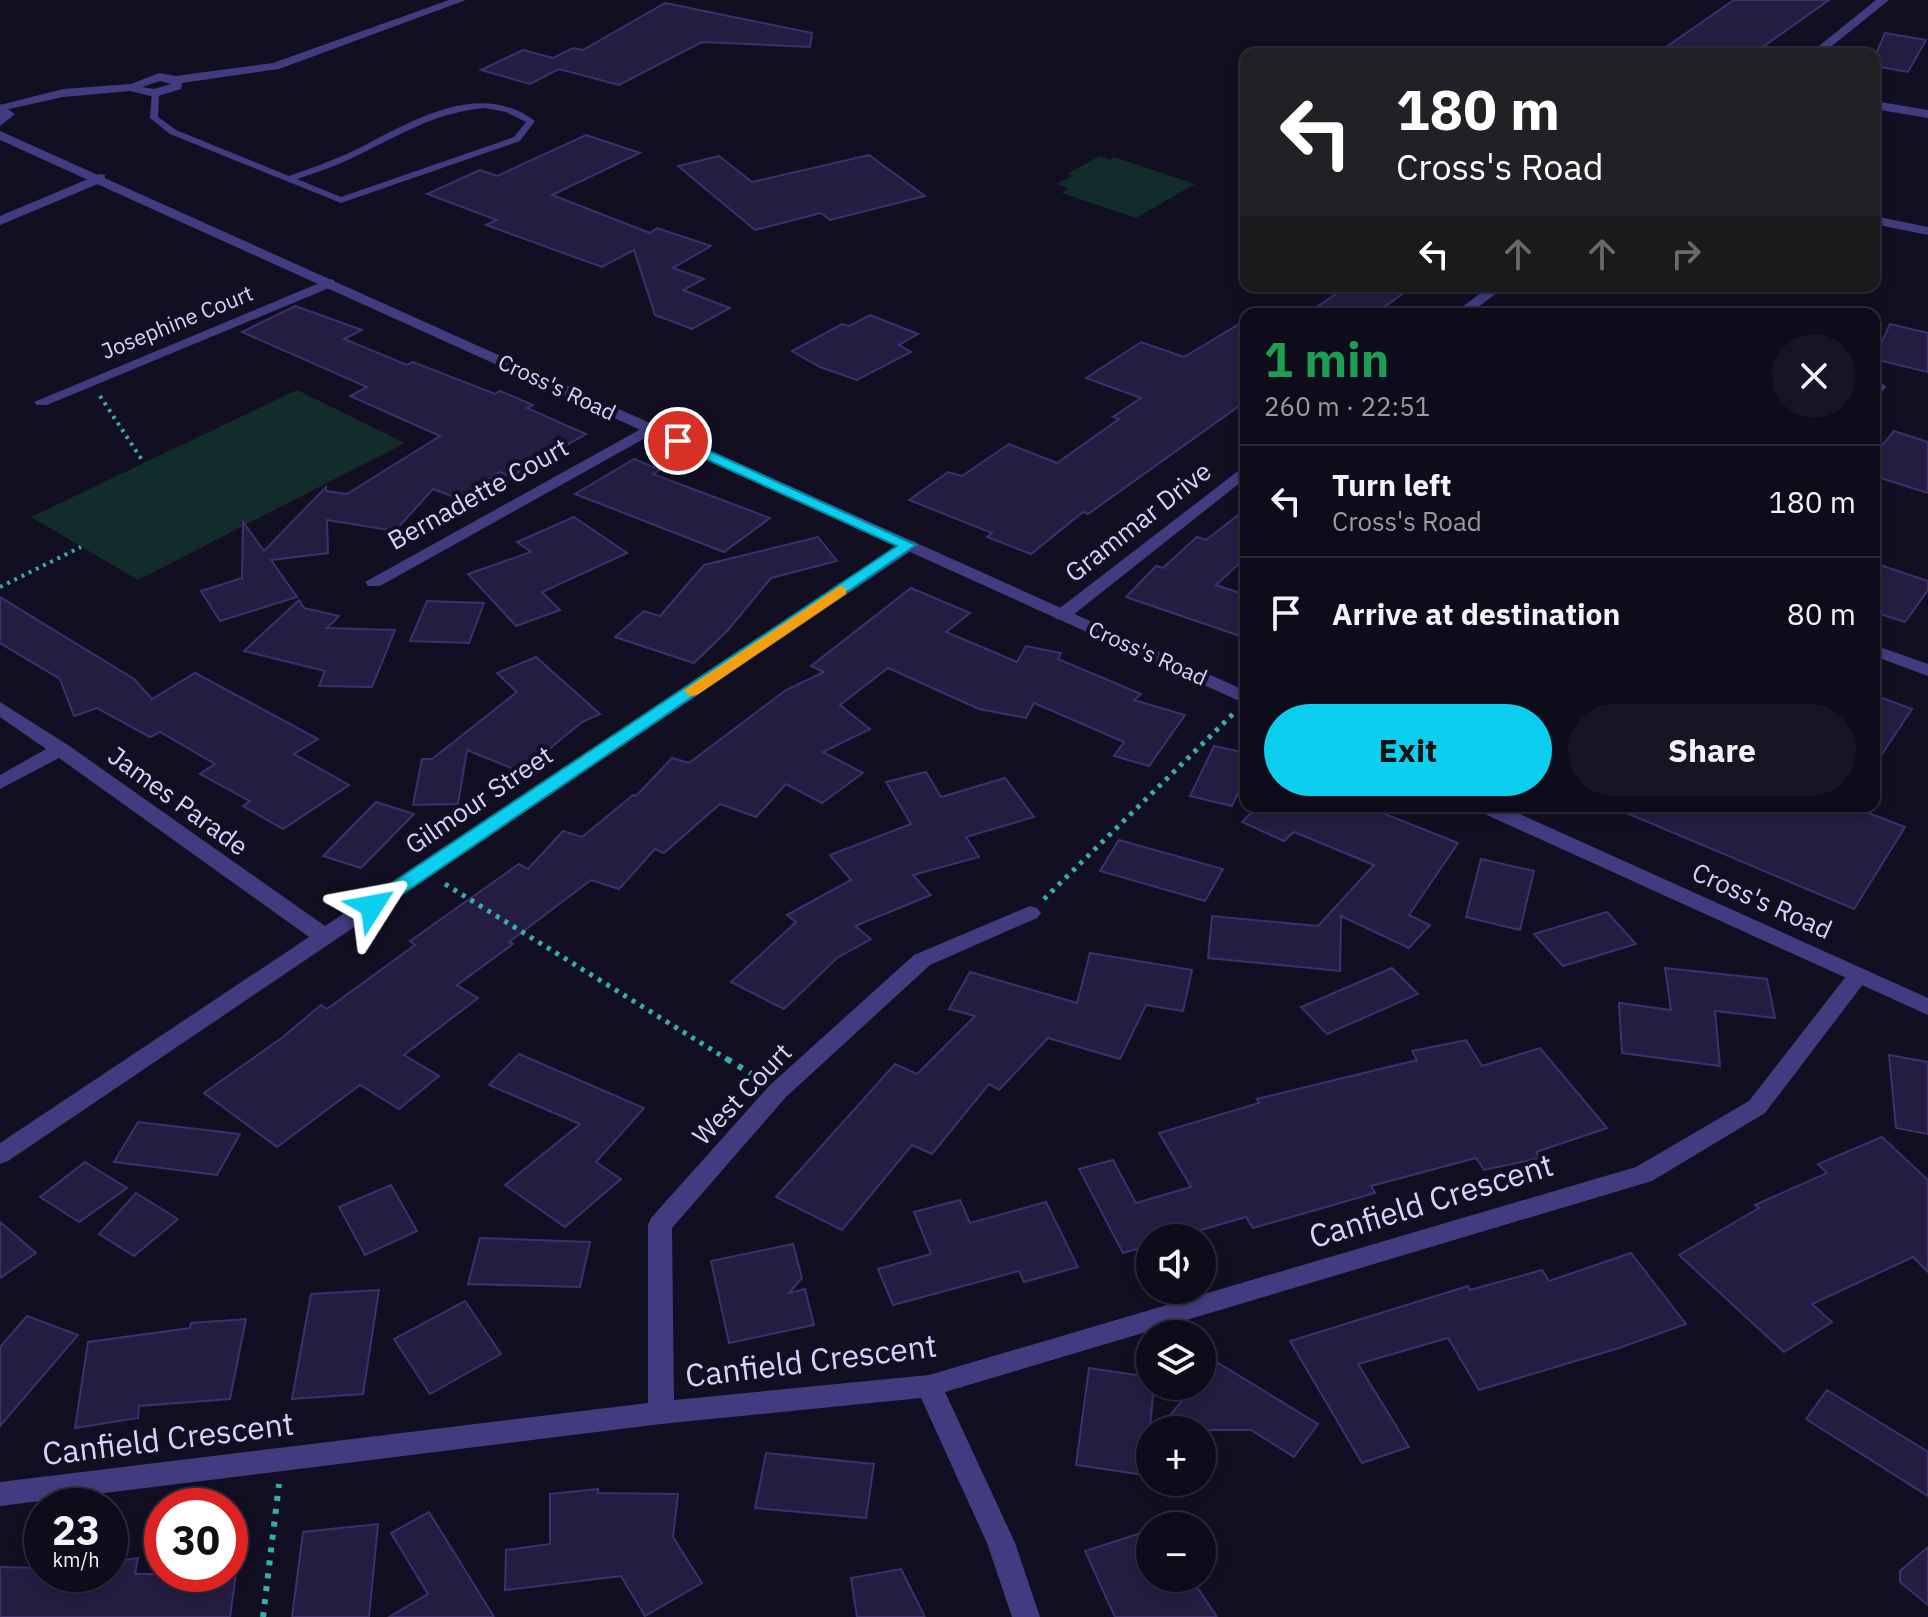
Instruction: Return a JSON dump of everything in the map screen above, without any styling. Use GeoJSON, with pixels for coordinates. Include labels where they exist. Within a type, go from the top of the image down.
{"type":"FeatureCollection","features":[{"type":"Feature","properties":{"kind":"street"},"geometry":{"type":"LineString","coordinates":[[1,108],[76,91],[135,87],[149,79],[176,80],[275,66],[460,0]]}},
{"type":"Feature","properties":{"kind":"street"},"geometry":{"type":"LineString","coordinates":[[1823,48],[1883,0]]}},
{"type":"Feature","properties":{"kind":"street"},"geometry":{"type":"LineString","coordinates":[[135,87],[141,93],[155,93],[174,88],[178,83],[176,80]]}},
{"type":"Feature","properties":{"kind":"street"},"geometry":{"type":"LineString","coordinates":[[1880,106],[1928,114]]}},
{"type":"Feature","properties":{"kind":"street"},"geometry":{"type":"LineString","coordinates":[[0,122],[9,116],[8,111],[1,108]]}},
{"type":"Feature","properties":{"kind":"street","name":"Cross's Road"},"geometry":{"type":"LineString","coordinates":[[0,135],[1240,695]]}},
{"type":"Feature","properties":{"kind":"street"},"geometry":{"type":"LineString","coordinates":[[0,221],[100,178]]}},
{"type":"Feature","properties":{"kind":"street"},"geometry":{"type":"LineString","coordinates":[[1880,221],[1928,231]]}},
{"type":"Feature","properties":{"kind":"street","name":"Josephine Court"},"geometry":{"type":"LineString","coordinates":[[42,402],[329,283]]}},
{"type":"Feature","properties":{"kind":"street"},"geometry":{"type":"LineString","coordinates":[[1468,308],[1491,292]]}},
{"type":"Feature","properties":{"kind":"street","name":"Bernadette Court"},"geometry":{"type":"LineString","coordinates":[[374,582],[650,429]]}},
{"type":"Feature","properties":{"kind":"street","name":"Grammar Drive"},"geometry":{"type":"LineString","coordinates":[[1062,615],[1240,475]]}},
{"type":"Feature","properties":{"kind":"street","name":"Gilmour Street"},"geometry":{"type":"LineString","coordinates":[[0,1155],[908,545]]}},
{"type":"Feature","properties":{"kind":"street"},"geometry":{"type":"LineString","coordinates":[[1880,652],[1928,670]]}},
{"type":"Feature","properties":{"kind":"street","name":"James Parade"},"geometry":{"type":"LineString","coordinates":[[0,708],[325,937]]}},
{"type":"Feature","properties":{"kind":"street"},"geometry":{"type":"LineString","coordinates":[[0,783],[61,749]]}},
{"type":"Feature","properties":{"kind":"street","name":"Cross's Road"},"geometry":{"type":"LineString","coordinates":[[1498,812],[1928,1007]]}},
{"type":"Feature","properties":{"kind":"street","name":"West Court"},"geometry":{"type":"LineString","coordinates":[[661,1413],[660,1225],[778,1091],[922,960],[1030,913]]}},
{"type":"Feature","properties":{"kind":"street","name":"Canfield Crescent"},"geometry":{"type":"LineString","coordinates":[[0,1494],[661,1413],[929,1386],[1644,1174],[1757,1107],[1859,975]]}},
{"type":"Feature","properties":{"kind":"street"},"geometry":{"type":"LineString","coordinates":[[929,1386],[1001,1543],[1026,1617]]}},
{"type":"Feature","properties":{"kind":"lane"},"geometry":{"type":"LineString","coordinates":[[155,93],[154,118],[173,132],[289,179],[341,200],[517,139],[531,121],[515,110],[487,104],[445,109],[346,158],[289,179]]}},
{"type":"Feature","properties":{"kind":"path"},"geometry":{"type":"LineString","coordinates":[[91,381],[144,463]]}},
{"type":"Feature","properties":{"kind":"path"},"geometry":{"type":"LineString","coordinates":[[0,587],[81,547]]}},
{"type":"Feature","properties":{"kind":"path"},"geometry":{"type":"LineString","coordinates":[[1030,913],[1235,712]]}},
{"type":"Feature","properties":{"kind":"path"},"geometry":{"type":"LineString","coordinates":[[424,871],[778,1091]]}},
{"type":"Feature","properties":{"kind":"path"},"geometry":{"type":"LineString","coordinates":[[263,1617],[282,1459]]}},
{"type":"Feature","properties":{"kind":"green space"},"geometry":{"type":"Polygon","coordinates":[[[1100,156],[1110,160],[1114,157],[1195,184],[1136,218],[1062,193],[1069,188],[1056,184],[1072,176],[1067,174],[1100,156]]]}},
{"type":"Feature","properties":{"kind":"green space"},"geometry":{"type":"Polygon","coordinates":[[[297,390],[405,443],[138,580],[31,517],[297,390]]]}},
{"type":"Feature","properties":{"kind":"building"},"geometry":{"type":"Polygon","coordinates":[[[1734,0],[1829,0],[1761,48],[1665,48],[1734,0]]]}},
{"type":"Feature","properties":{"kind":"building"},"geometry":{"type":"Polygon","coordinates":[[[665,3],[812,33],[810,47],[702,42],[619,85],[559,69],[530,84],[481,70],[523,50],[553,58],[573,48],[583,50],[665,3]]]}},
{"type":"Feature","properties":{"kind":"building"},"geometry":{"type":"Polygon","coordinates":[[[1885,33],[1926,40],[1908,72],[1880,67],[1878,48],[1885,33]]]}},
{"type":"Feature","properties":{"kind":"building"},"geometry":{"type":"Polygon","coordinates":[[[586,135],[640,153],[552,195],[650,233],[657,228],[711,246],[673,268],[704,279],[683,290],[730,308],[692,329],[655,315],[634,250],[602,267],[486,225],[497,220],[427,194],[480,170],[497,176],[586,135]]]}},
{"type":"Feature","properties":{"kind":"building"},"geometry":{"type":"Polygon","coordinates":[[[869,155],[925,196],[830,220],[821,213],[755,230],[678,166],[719,156],[752,182],[869,155]]]}},
{"type":"Feature","properties":{"kind":"building"},"geometry":{"type":"Polygon","coordinates":[[[1338,292],[1405,292],[1383,308],[1316,308],[1338,292]]]}},
{"type":"Feature","properties":{"kind":"building"},"geometry":{"type":"Polygon","coordinates":[[[295,306],[362,330],[344,339],[407,365],[413,362],[495,394],[500,391],[533,405],[527,408],[586,434],[510,477],[500,472],[459,499],[433,489],[395,531],[327,520],[328,553],[271,560],[297,597],[220,621],[201,591],[242,578],[243,522],[264,551],[326,487],[326,491],[347,494],[440,436],[350,396],[367,387],[242,332],[295,306]]]}},
{"type":"Feature","properties":{"kind":"building"},"geometry":{"type":"Polygon","coordinates":[[[870,315],[918,334],[899,345],[911,352],[857,380],[820,367],[792,351],[842,324],[849,326],[870,315]]]}},
{"type":"Feature","properties":{"kind":"building"},"geometry":{"type":"Polygon","coordinates":[[[1240,324],[1240,405],[1088,514],[1083,512],[1031,554],[987,537],[992,533],[909,500],[948,472],[962,476],[1009,444],[1057,463],[1119,419],[1113,417],[1141,398],[1086,378],[1141,342],[1184,357],[1240,324]]]}},
{"type":"Feature","properties":{"kind":"building"},"geometry":{"type":"Polygon","coordinates":[[[1890,324],[1928,333],[1928,372],[1880,360],[1880,346],[1890,324]]]}},
{"type":"Feature","properties":{"kind":"building"},"geometry":{"type":"Polygon","coordinates":[[[1894,431],[1928,442],[1928,493],[1880,478],[1880,448],[1894,431]]]}},
{"type":"Feature","properties":{"kind":"building"},"geometry":{"type":"Polygon","coordinates":[[[634,459],[660,470],[653,474],[770,518],[724,552],[575,494],[634,459]]]}},
{"type":"Feature","properties":{"kind":"building"},"geometry":{"type":"Polygon","coordinates":[[[1240,514],[1240,563],[1216,585],[1240,593],[1240,636],[1126,597],[1156,566],[1163,568],[1197,537],[1206,540],[1240,514]]]}},
{"type":"Feature","properties":{"kind":"building"},"geometry":{"type":"Polygon","coordinates":[[[574,517],[627,553],[542,592],[560,610],[516,626],[468,574],[531,552],[517,542],[574,517]]]}},
{"type":"Feature","properties":{"kind":"building"},"geometry":{"type":"Polygon","coordinates":[[[818,537],[837,561],[771,578],[728,630],[694,663],[615,637],[644,611],[660,616],[704,565],[818,537]]]}},
{"type":"Feature","properties":{"kind":"building"},"geometry":{"type":"Polygon","coordinates":[[[1880,565],[1928,581],[1928,590],[1905,622],[1880,614],[1880,565]]]}},
{"type":"Feature","properties":{"kind":"building"},"geometry":{"type":"Polygon","coordinates":[[[911,588],[970,613],[946,632],[1017,662],[1026,646],[1061,653],[1058,659],[1141,694],[1134,700],[1185,715],[1149,766],[1114,756],[1124,742],[1034,703],[1026,718],[979,709],[888,668],[840,705],[870,729],[823,752],[863,773],[822,803],[786,784],[756,817],[720,804],[664,853],[655,849],[619,889],[591,880],[457,985],[478,998],[404,1055],[439,1076],[399,1109],[360,1085],[277,1147],[204,1093],[283,1037],[321,1005],[327,1009],[415,945],[410,941],[519,864],[528,869],[563,831],[582,837],[633,795],[636,796],[672,758],[689,763],[786,690],[824,672],[811,666],[911,588]]]}},
{"type":"Feature","properties":{"kind":"building"},"geometry":{"type":"Polygon","coordinates":[[[0,597],[134,679],[152,699],[195,673],[318,739],[294,754],[349,785],[283,829],[243,806],[250,801],[200,774],[215,764],[160,732],[150,737],[97,708],[74,716],[60,679],[0,643],[0,597]]]}},
{"type":"Feature","properties":{"kind":"building"},"geometry":{"type":"Polygon","coordinates":[[[299,600],[304,608],[339,616],[327,628],[395,630],[372,687],[319,686],[325,671],[244,651],[299,600]]]}},
{"type":"Feature","properties":{"kind":"building"},"geometry":{"type":"Polygon","coordinates":[[[427,601],[484,603],[469,643],[410,641],[427,601]]]}},
{"type":"Feature","properties":{"kind":"building"},"geometry":{"type":"Polygon","coordinates":[[[536,657],[600,714],[582,722],[521,772],[467,750],[458,804],[413,805],[422,759],[432,759],[517,692],[497,673],[536,657]]]}},
{"type":"Feature","properties":{"kind":"building"},"geometry":{"type":"Polygon","coordinates":[[[1880,697],[1912,709],[1880,757],[1880,697]]]}},
{"type":"Feature","properties":{"kind":"building"},"geometry":{"type":"Polygon","coordinates":[[[1214,746],[1240,752],[1240,788],[1232,806],[1190,796],[1214,746]]]}},
{"type":"Feature","properties":{"kind":"building"},"geometry":{"type":"Polygon","coordinates":[[[926,772],[941,797],[1005,778],[1034,817],[966,837],[979,857],[913,875],[931,895],[855,926],[871,939],[837,958],[784,1009],[731,982],[796,922],[787,915],[851,880],[830,855],[911,824],[886,782],[926,772]]]}},
{"type":"Feature","properties":{"kind":"building"},"geometry":{"type":"Polygon","coordinates":[[[376,802],[414,814],[361,868],[323,856],[376,802]]]}},
{"type":"Feature","properties":{"kind":"building"},"geometry":{"type":"Polygon","coordinates":[[[1252,812],[1380,812],[1458,843],[1409,915],[1430,925],[1409,948],[1341,916],[1340,971],[1208,958],[1212,916],[1318,926],[1374,865],[1294,832],[1284,841],[1242,822],[1252,812]]]}},
{"type":"Feature","properties":{"kind":"building"},"geometry":{"type":"Polygon","coordinates":[[[1624,812],[1866,812],[1905,827],[1854,909],[1624,812]]]}},
{"type":"Feature","properties":{"kind":"building"},"geometry":{"type":"Polygon","coordinates":[[[1119,840],[1223,869],[1205,901],[1100,871],[1119,840]]]}},
{"type":"Feature","properties":{"kind":"building"},"geometry":{"type":"Polygon","coordinates":[[[1481,859],[1534,871],[1520,930],[1466,917],[1481,859]]]}},
{"type":"Feature","properties":{"kind":"building"},"geometry":{"type":"Polygon","coordinates":[[[1607,912],[1636,944],[1563,966],[1534,934],[1607,912]]]}},
{"type":"Feature","properties":{"kind":"building"},"geometry":{"type":"Polygon","coordinates":[[[1090,953],[1192,970],[1183,1011],[1146,1005],[1120,1059],[1048,1038],[999,1090],[989,1084],[932,1154],[912,1145],[842,1230],[776,1197],[895,1064],[917,1074],[975,1016],[949,1009],[970,972],[1077,1003],[1090,953]]]}},
{"type":"Feature","properties":{"kind":"building"},"geometry":{"type":"Polygon","coordinates":[[[1392,968],[1418,994],[1327,1034],[1301,1007],[1392,968]]]}},
{"type":"Feature","properties":{"kind":"building"},"geometry":{"type":"Polygon","coordinates":[[[1665,968],[1767,979],[1775,1018],[1715,1011],[1720,1066],[1622,1053],[1619,1003],[1671,1010],[1665,968]]]}},
{"type":"Feature","properties":{"kind":"building"},"geometry":{"type":"Polygon","coordinates":[[[1466,1040],[1482,1066],[1540,1048],[1607,1128],[1536,1152],[1540,1158],[1484,1170],[1476,1158],[1371,1186],[1375,1193],[1253,1228],[1246,1217],[1216,1226],[1136,1224],[1136,1249],[1123,1253],[1079,1169],[1113,1160],[1136,1203],[1191,1187],[1159,1133],[1259,1103],[1257,1099],[1417,1060],[1412,1051],[1466,1040]]]}},
{"type":"Feature","properties":{"kind":"building"},"geometry":{"type":"Polygon","coordinates":[[[519,1054],[644,1108],[596,1162],[621,1179],[565,1227],[505,1185],[580,1124],[489,1085],[519,1054]]]}},
{"type":"Feature","properties":{"kind":"building"},"geometry":{"type":"Polygon","coordinates":[[[1889,1055],[1928,1062],[1928,1134],[1896,1128],[1889,1055]]]}},
{"type":"Feature","properties":{"kind":"building"},"geometry":{"type":"Polygon","coordinates":[[[138,1122],[240,1134],[217,1175],[114,1162],[138,1122]]]}},
{"type":"Feature","properties":{"kind":"building"},"geometry":{"type":"Polygon","coordinates":[[[1882,1137],[1928,1180],[1928,1272],[1913,1257],[1812,1304],[1832,1322],[1784,1352],[1679,1255],[1759,1208],[1755,1205],[1827,1173],[1818,1164],[1882,1137]]]}},
{"type":"Feature","properties":{"kind":"building"},"geometry":{"type":"Polygon","coordinates":[[[85,1162],[127,1188],[79,1222],[40,1197],[85,1162]]]}},
{"type":"Feature","properties":{"kind":"building"},"geometry":{"type":"Polygon","coordinates":[[[391,1185],[417,1231],[365,1255],[339,1207],[391,1185]]]}},
{"type":"Feature","properties":{"kind":"building"},"geometry":{"type":"Polygon","coordinates":[[[136,1193],[178,1219],[134,1256],[99,1234],[136,1193]]]}},
{"type":"Feature","properties":{"kind":"building"},"geometry":{"type":"Polygon","coordinates":[[[960,1200],[970,1223],[1046,1202],[1078,1267],[1024,1282],[1019,1271],[893,1305],[878,1269],[931,1254],[914,1212],[960,1200]]]}},
{"type":"Feature","properties":{"kind":"building"},"geometry":{"type":"Polygon","coordinates":[[[0,1222],[36,1253],[0,1278],[0,1222]]]}},
{"type":"Feature","properties":{"kind":"building"},"geometry":{"type":"Polygon","coordinates":[[[480,1238],[590,1242],[580,1287],[468,1284],[480,1238]]]}},
{"type":"Feature","properties":{"kind":"building"},"geometry":{"type":"Polygon","coordinates":[[[793,1244],[802,1278],[789,1293],[805,1289],[814,1325],[729,1343],[711,1261],[793,1244]]]}},
{"type":"Feature","properties":{"kind":"building"},"geometry":{"type":"Polygon","coordinates":[[[1631,1253],[1686,1324],[1619,1348],[1479,1390],[1448,1338],[1358,1364],[1409,1447],[1362,1463],[1290,1341],[1468,1286],[1470,1290],[1542,1270],[1549,1281],[1631,1253]]]}},
{"type":"Feature","properties":{"kind":"building"},"geometry":{"type":"Polygon","coordinates":[[[379,1290],[363,1394],[292,1399],[311,1294],[379,1290]]]}},
{"type":"Feature","properties":{"kind":"building"},"geometry":{"type":"Polygon","coordinates":[[[465,1301],[501,1354],[430,1394],[394,1339],[465,1301]]]}},
{"type":"Feature","properties":{"kind":"building"},"geometry":{"type":"Polygon","coordinates":[[[27,1316],[78,1335],[0,1426],[0,1347],[27,1316]]]}},
{"type":"Feature","properties":{"kind":"building"},"geometry":{"type":"Polygon","coordinates":[[[246,1319],[230,1399],[139,1406],[138,1418],[75,1428],[88,1342],[190,1328],[191,1323],[246,1319]]]}},
{"type":"Feature","properties":{"kind":"building"},"geometry":{"type":"Polygon","coordinates":[[[1216,1362],[1318,1424],[1294,1457],[1251,1430],[1216,1430],[1216,1416],[1169,1416],[1183,1400],[1216,1400],[1216,1362]]]}},
{"type":"Feature","properties":{"kind":"building"},"geometry":{"type":"Polygon","coordinates":[[[1089,1368],[1136,1375],[1136,1400],[1153,1400],[1151,1416],[1136,1416],[1136,1474],[1076,1465],[1089,1368]]]}},
{"type":"Feature","properties":{"kind":"building"},"geometry":{"type":"Polygon","coordinates":[[[1827,1390],[1928,1452],[1928,1496],[1806,1419],[1827,1390]]]}},
{"type":"Feature","properties":{"kind":"building"},"geometry":{"type":"Polygon","coordinates":[[[766,1453],[874,1464],[866,1518],[755,1508],[766,1453]]]}},
{"type":"Feature","properties":{"kind":"building"},"geometry":{"type":"Polygon","coordinates":[[[598,1489],[598,1493],[678,1494],[673,1537],[702,1583],[645,1616],[621,1576],[505,1590],[506,1550],[550,1544],[550,1494],[598,1489]]]}},
{"type":"Feature","properties":{"kind":"building"},"geometry":{"type":"Polygon","coordinates":[[[429,1512],[494,1617],[389,1617],[428,1594],[391,1533],[429,1512]]]}},
{"type":"Feature","properties":{"kind":"building"},"geometry":{"type":"Polygon","coordinates":[[[378,1524],[369,1617],[292,1617],[303,1532],[378,1524]]]}},
{"type":"Feature","properties":{"kind":"building"},"geometry":{"type":"Polygon","coordinates":[[[1136,1535],[1136,1592],[1200,1592],[1217,1617],[1115,1617],[1085,1551],[1136,1535]]]}},
{"type":"Feature","properties":{"kind":"building"},"geometry":{"type":"Polygon","coordinates":[[[1928,1547],[1928,1605],[1900,1582],[1900,1571],[1928,1547]]]}},
{"type":"Feature","properties":{"kind":"building"},"geometry":{"type":"Polygon","coordinates":[[[138,1558],[135,1574],[144,1574],[144,1592],[233,1592],[230,1617],[0,1617],[0,1567],[24,1568],[24,1592],[128,1592],[128,1559],[138,1558]]]}},
{"type":"Feature","properties":{"kind":"building"},"geometry":{"type":"Polygon","coordinates":[[[901,1569],[925,1617],[857,1617],[851,1578],[901,1569]]]}},
{"type":"Feature","properties":{"kind":"slow traffic"},"geometry":{"type":"LineString","coordinates":[[691,691],[840,591]]}},
{"type":"Feature","properties":{"kind":"route"},"geometry":{"type":"LineString","coordinates":[[372,906],[908,545],[678,441]]}}]}
